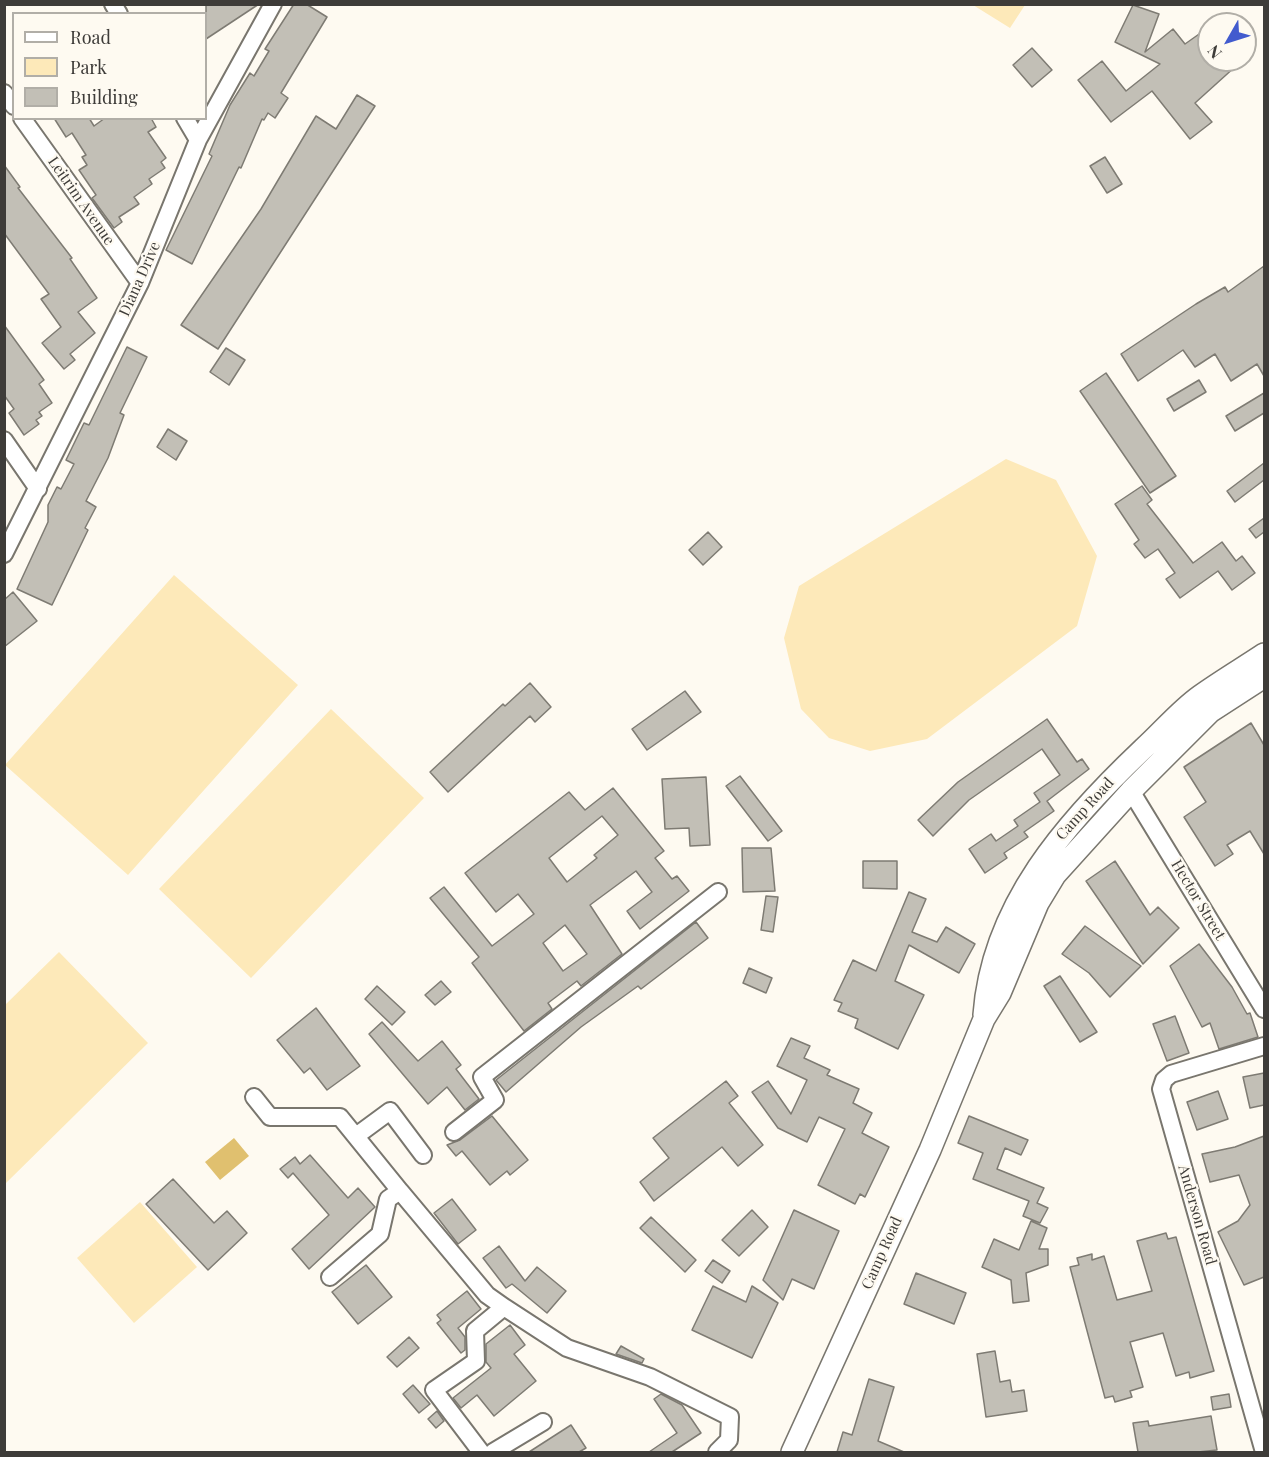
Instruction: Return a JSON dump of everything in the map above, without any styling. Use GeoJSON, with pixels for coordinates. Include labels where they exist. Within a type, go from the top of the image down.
{"type":"FeatureCollection","features":[{"type":"Feature","properties":{"kind":"main road","name":"Camp Road"},"geometry":{"type":"LineString","coordinates":[[984,1018],[986,987],[999,944],[1024,890],[1053,844],[1120,771],[1198,698],[1264,654]]}},
{"type":"Feature","properties":{"kind":"main road","name":"Camp Road"},"geometry":{"type":"LineString","coordinates":[[792,1452],[930,1150],[984,1018],[1000,993],[1038,903],[1055,874],[1131,791],[1210,712],[1264,677]]}},
{"type":"Feature","properties":{"kind":"street","name":"Diana Drive"},"geometry":{"type":"LineString","coordinates":[[4,554],[140,283],[198,140],[273,4]]}},
{"type":"Feature","properties":{"kind":"street","name":"Leitrim Avenue"},"geometry":{"type":"LineString","coordinates":[[23,120],[140,283]]}},
{"type":"Feature","properties":{"kind":"street"},"geometry":{"type":"LineString","coordinates":[[186,120],[198,140]]}},
{"type":"Feature","properties":{"kind":"street"},"geometry":{"type":"LineString","coordinates":[[4,440],[38,489]]}},
{"type":"Feature","properties":{"kind":"street","name":"Hector Street"},"geometry":{"type":"LineString","coordinates":[[1131,791],[1264,1009]]}},
{"type":"Feature","properties":{"kind":"street"},"geometry":{"type":"LineString","coordinates":[[454,1132],[495,1100],[482,1077],[718,892]]}},
{"type":"Feature","properties":{"kind":"street","name":"Anderson Road"},"geometry":{"type":"LineString","coordinates":[[1264,1046],[1171,1074],[1164,1080],[1161,1089],[1264,1452]]}},
{"type":"Feature","properties":{"kind":"street"},"geometry":{"type":"LineString","coordinates":[[254,1097],[270,1117],[340,1117],[487,1295],[567,1348],[650,1377],[730,1417],[729,1440],[717,1452]]}},
{"type":"Feature","properties":{"kind":"street"},"geometry":{"type":"LineString","coordinates":[[356,1136],[390,1112],[423,1155]]}},
{"type":"Feature","properties":{"kind":"street"},"geometry":{"type":"LineString","coordinates":[[330,1277],[380,1234],[388,1199],[400,1191]]}},
{"type":"Feature","properties":{"kind":"street"},"geometry":{"type":"LineString","coordinates":[[482,1452],[434,1390],[476,1361],[475,1331],[504,1307]]}},
{"type":"Feature","properties":{"kind":"street"},"geometry":{"type":"LineString","coordinates":[[493,1452],[543,1422]]}},
{"type":"Feature","properties":{"kind":"green space"},"geometry":{"type":"Polygon","coordinates":[[[973,5],[1025,5],[1010,28],[973,5]]]}},
{"type":"Feature","properties":{"kind":"green space"},"geometry":{"type":"Polygon","coordinates":[[[1006,459],[1056,480],[1097,556],[1077,626],[927,739],[870,751],[829,738],[801,709],[784,638],[799,586],[1006,459]]]}},
{"type":"Feature","properties":{"kind":"green space"},"geometry":{"type":"Polygon","coordinates":[[[174,575],[298,685],[128,875],[5,765],[174,575]]]}},
{"type":"Feature","properties":{"kind":"green space"},"geometry":{"type":"Polygon","coordinates":[[[331,709],[424,798],[251,978],[159,889],[331,709]]]}},
{"type":"Feature","properties":{"kind":"green space"},"geometry":{"type":"Polygon","coordinates":[[[59,952],[148,1043],[5,1184],[5,1005],[59,952]]]}},
{"type":"Feature","properties":{"kind":"green space"},"geometry":{"type":"Polygon","coordinates":[[[140,1202],[197,1267],[134,1323],[77,1258],[140,1202]]]}},
{"type":"Feature","properties":{"kind":"shaded area"},"geometry":{"type":"Polygon","coordinates":[[[234,1138],[249,1156],[220,1180],[205,1162],[234,1138]]]}},
{"type":"Feature","properties":{"kind":"building"},"geometry":{"type":"Polygon","coordinates":[[[206,4],[259,4],[207,38],[206,4]]]}},
{"type":"Feature","properties":{"kind":"building"},"geometry":{"type":"Polygon","coordinates":[[[294,4],[306,4],[327,17],[281,93],[288,98],[275,118],[268,113],[264,120],[262,119],[241,168],[239,167],[192,264],[166,250],[212,156],[209,154],[230,105],[250,73],[254,76],[269,51],[265,49],[294,4]]]}},
{"type":"Feature","properties":{"kind":"building"},"geometry":{"type":"Polygon","coordinates":[[[1133,5],[1159,14],[1145,52],[1173,29],[1185,44],[1197,36],[1197,72],[1229,72],[1195,103],[1212,122],[1190,139],[1152,91],[1111,122],[1078,80],[1102,61],[1126,91],[1160,64],[1115,42],[1133,5]]]}},
{"type":"Feature","properties":{"kind":"building"},"geometry":{"type":"Polygon","coordinates":[[[1032,48],[1052,70],[1032,87],[1013,65],[1032,48]]]}},
{"type":"Feature","properties":{"kind":"building"},"geometry":{"type":"Polygon","coordinates":[[[357,95],[375,106],[218,349],[181,325],[261,209],[316,116],[336,129],[357,95]]]}},
{"type":"Feature","properties":{"kind":"building"},"geometry":{"type":"Polygon","coordinates":[[[55,120],[90,120],[94,126],[102,120],[152,120],[156,127],[148,132],[166,158],[161,162],[165,168],[149,179],[152,184],[134,197],[139,204],[119,217],[122,222],[114,228],[92,198],[96,195],[79,170],[87,165],[82,157],[86,155],[72,133],[66,137],[55,120]]]}},
{"type":"Feature","properties":{"kind":"building"},"geometry":{"type":"Polygon","coordinates":[[[1105,157],[1122,184],[1107,193],[1090,166],[1105,157]]]}},
{"type":"Feature","properties":{"kind":"building"},"geometry":{"type":"Polygon","coordinates":[[[4,165],[20,187],[18,188],[72,258],[70,259],[97,298],[78,312],[95,333],[70,354],[75,360],[64,369],[42,343],[61,327],[41,299],[49,294],[4,233],[4,165]]]}},
{"type":"Feature","properties":{"kind":"building"},"geometry":{"type":"Polygon","coordinates":[[[1264,266],[1264,376],[1257,364],[1231,381],[1215,354],[1195,367],[1183,350],[1138,381],[1121,354],[1225,287],[1228,292],[1264,266]]]}},
{"type":"Feature","properties":{"kind":"building"},"geometry":{"type":"Polygon","coordinates":[[[4,325],[44,380],[39,384],[52,403],[39,412],[42,416],[36,420],[39,424],[24,435],[9,413],[14,409],[4,395],[4,325]]]}},
{"type":"Feature","properties":{"kind":"building"},"geometry":{"type":"Polygon","coordinates":[[[127,347],[147,357],[120,413],[124,415],[108,458],[86,501],[96,507],[85,528],[88,530],[52,605],[17,589],[48,522],[48,505],[57,487],[61,489],[74,464],[66,460],[84,423],[89,425],[127,347]]]}},
{"type":"Feature","properties":{"kind":"building"},"geometry":{"type":"Polygon","coordinates":[[[226,348],[245,360],[229,385],[210,372],[226,348]]]}},
{"type":"Feature","properties":{"kind":"building"},"geometry":{"type":"Polygon","coordinates":[[[1106,373],[1176,476],[1150,493],[1080,391],[1106,373]]]}},
{"type":"Feature","properties":{"kind":"building"},"geometry":{"type":"Polygon","coordinates":[[[1199,380],[1206,392],[1174,411],[1167,399],[1199,380]]]}},
{"type":"Feature","properties":{"kind":"building"},"geometry":{"type":"Polygon","coordinates":[[[1264,393],[1264,413],[1235,431],[1226,416],[1264,393]]]}},
{"type":"Feature","properties":{"kind":"building"},"geometry":{"type":"Polygon","coordinates":[[[168,429],[187,441],[176,460],[157,447],[168,429]]]}},
{"type":"Feature","properties":{"kind":"building"},"geometry":{"type":"Polygon","coordinates":[[[1264,463],[1264,480],[1235,502],[1227,491],[1264,463]]]}},
{"type":"Feature","properties":{"kind":"building"},"geometry":{"type":"Polygon","coordinates":[[[1142,486],[1152,500],[1147,504],[1193,563],[1222,542],[1236,561],[1242,556],[1255,573],[1232,590],[1218,571],[1180,598],[1166,579],[1175,573],[1158,549],[1145,558],[1134,544],[1139,540],[1115,504],[1142,486]]]}},
{"type":"Feature","properties":{"kind":"building"},"geometry":{"type":"Polygon","coordinates":[[[1264,518],[1264,532],[1256,538],[1249,529],[1264,518]]]}},
{"type":"Feature","properties":{"kind":"building"},"geometry":{"type":"Polygon","coordinates":[[[708,532],[722,547],[703,565],[689,550],[708,532]]]}},
{"type":"Feature","properties":{"kind":"building"},"geometry":{"type":"Polygon","coordinates":[[[13,592],[37,621],[4,647],[4,600],[13,592]]]}},
{"type":"Feature","properties":{"kind":"building"},"geometry":{"type":"Polygon","coordinates":[[[530,683],[551,707],[535,722],[530,716],[448,792],[430,772],[503,704],[505,706],[530,683]]]}},
{"type":"Feature","properties":{"kind":"building"},"geometry":{"type":"Polygon","coordinates":[[[685,691],[701,712],[647,750],[632,729],[685,691]]]}},
{"type":"Feature","properties":{"kind":"building"},"geometry":{"type":"Polygon","coordinates":[[[1047,719],[1077,762],[1082,759],[1089,769],[1047,801],[1054,811],[1024,832],[1028,837],[1004,853],[1007,858],[985,873],[969,849],[991,834],[996,841],[1018,826],[1014,820],[1040,802],[1034,793],[1060,775],[1042,749],[969,800],[933,836],[918,820],[958,782],[1047,719]]]}},
{"type":"Feature","properties":{"kind":"building"},"geometry":{"type":"Polygon","coordinates":[[[1251,723],[1264,745],[1264,854],[1250,831],[1227,845],[1233,854],[1215,866],[1184,817],[1206,802],[1184,767],[1251,723]]]}},
{"type":"Feature","properties":{"kind":"building"},"geometry":{"type":"Polygon","coordinates":[[[740,776],[782,831],[768,841],[726,786],[740,776]]]}},
{"type":"Feature","properties":{"kind":"building"},"geometry":{"type":"Polygon","coordinates":[[[706,777],[710,845],[690,846],[689,828],[665,829],[662,779],[706,777]]]}},
{"type":"Feature","properties":{"kind":"building"},"geometry":{"type":"Polygon","coordinates":[[[613,788],[664,851],[655,858],[672,879],[677,876],[689,891],[640,929],[627,911],[652,892],[636,871],[590,905],[622,954],[581,986],[577,981],[548,1003],[552,1009],[524,1031],[472,963],[479,957],[430,898],[444,887],[492,946],[534,914],[518,894],[496,912],[465,873],[569,792],[585,810],[613,788]],[[602,816],[549,858],[567,882],[597,858],[594,855],[618,835],[602,816]],[[565,925],[543,943],[563,971],[587,954],[565,925]]]}},
{"type":"Feature","properties":{"kind":"building"},"geometry":{"type":"Polygon","coordinates":[[[742,848],[771,848],[775,891],[743,892],[742,848]]]}},
{"type":"Feature","properties":{"kind":"building"},"geometry":{"type":"Polygon","coordinates":[[[863,861],[897,861],[897,889],[863,888],[863,861]]]}},
{"type":"Feature","properties":{"kind":"building"},"geometry":{"type":"Polygon","coordinates":[[[1115,861],[1150,915],[1158,907],[1179,928],[1143,964],[1086,881],[1115,861]]]}},
{"type":"Feature","properties":{"kind":"building"},"geometry":{"type":"Polygon","coordinates":[[[909,892],[926,899],[912,932],[937,942],[946,927],[975,944],[959,973],[909,945],[895,981],[924,995],[898,1049],[855,1028],[858,1019],[838,1011],[842,1003],[834,1000],[853,960],[876,971],[909,892]]]}},
{"type":"Feature","properties":{"kind":"building"},"geometry":{"type":"Polygon","coordinates":[[[766,896],[778,897],[773,932],[761,930],[766,896]]]}},
{"type":"Feature","properties":{"kind":"building"},"geometry":{"type":"Polygon","coordinates":[[[696,922],[708,938],[641,989],[638,986],[581,1027],[506,1092],[496,1080],[696,922]]]}},
{"type":"Feature","properties":{"kind":"building"},"geometry":{"type":"Polygon","coordinates":[[[1085,926],[1141,966],[1110,997],[1089,973],[1062,954],[1085,926]]]}},
{"type":"Feature","properties":{"kind":"building"},"geometry":{"type":"Polygon","coordinates":[[[1199,944],[1232,987],[1247,1014],[1250,1013],[1258,1037],[1219,1049],[1210,1023],[1202,1027],[1170,966],[1199,944]]]}},
{"type":"Feature","properties":{"kind":"building"},"geometry":{"type":"Polygon","coordinates":[[[749,968],[772,978],[766,993],[743,983],[749,968]]]}},
{"type":"Feature","properties":{"kind":"building"},"geometry":{"type":"Polygon","coordinates":[[[1060,976],[1097,1032],[1080,1042],[1044,986],[1060,976]]]}},
{"type":"Feature","properties":{"kind":"building"},"geometry":{"type":"Polygon","coordinates":[[[441,981],[451,992],[435,1005],[425,995],[441,981]]]}},
{"type":"Feature","properties":{"kind":"building"},"geometry":{"type":"Polygon","coordinates":[[[377,986],[405,1012],[392,1025],[365,999],[377,986]]]}},
{"type":"Feature","properties":{"kind":"building"},"geometry":{"type":"Polygon","coordinates":[[[316,1008],[360,1066],[327,1090],[310,1068],[304,1073],[277,1040],[316,1008]]]}},
{"type":"Feature","properties":{"kind":"building"},"geometry":{"type":"Polygon","coordinates":[[[1175,1016],[1189,1053],[1167,1061],[1153,1024],[1175,1016]]]}},
{"type":"Feature","properties":{"kind":"building"},"geometry":{"type":"Polygon","coordinates":[[[382,1022],[418,1061],[442,1041],[461,1065],[456,1069],[479,1099],[465,1110],[447,1087],[428,1104],[369,1034],[382,1022]]]}},
{"type":"Feature","properties":{"kind":"building"},"geometry":{"type":"Polygon","coordinates":[[[791,1038],[810,1046],[804,1058],[830,1070],[827,1075],[859,1089],[853,1103],[872,1113],[862,1133],[889,1147],[865,1197],[860,1194],[855,1204],[818,1185],[845,1129],[819,1117],[807,1142],[778,1128],[752,1092],[768,1081],[791,1114],[807,1080],[777,1066],[791,1038]]]}},
{"type":"Feature","properties":{"kind":"building"},"geometry":{"type":"Polygon","coordinates":[[[1264,1073],[1264,1105],[1250,1108],[1243,1077],[1264,1073]]]}},
{"type":"Feature","properties":{"kind":"building"},"geometry":{"type":"Polygon","coordinates":[[[726,1081],[738,1096],[729,1103],[763,1145],[738,1166],[722,1147],[654,1201],[640,1182],[669,1158],[653,1138],[726,1081]]]}},
{"type":"Feature","properties":{"kind":"building"},"geometry":{"type":"Polygon","coordinates":[[[1218,1091],[1228,1119],[1197,1130],[1187,1102],[1218,1091]]]}},
{"type":"Feature","properties":{"kind":"building"},"geometry":{"type":"Polygon","coordinates":[[[492,1116],[528,1160],[510,1175],[507,1171],[490,1185],[462,1151],[456,1156],[447,1145],[460,1140],[492,1116]]]}},
{"type":"Feature","properties":{"kind":"building"},"geometry":{"type":"Polygon","coordinates":[[[969,1116],[1028,1140],[1021,1155],[1005,1148],[997,1169],[1044,1188],[1037,1203],[1048,1208],[1040,1223],[1023,1216],[1029,1201],[973,1179],[983,1153],[958,1143],[969,1116]]]}},
{"type":"Feature","properties":{"kind":"building"},"geometry":{"type":"Polygon","coordinates":[[[1264,1136],[1264,1277],[1244,1285],[1218,1232],[1238,1221],[1250,1205],[1239,1175],[1210,1182],[1202,1154],[1235,1147],[1264,1136]]]}},
{"type":"Feature","properties":{"kind":"building"},"geometry":{"type":"Polygon","coordinates":[[[310,1155],[348,1198],[358,1188],[375,1207],[309,1269],[292,1249],[329,1215],[293,1173],[288,1178],[280,1169],[295,1157],[300,1164],[310,1155]]]}},
{"type":"Feature","properties":{"kind":"building"},"geometry":{"type":"Polygon","coordinates":[[[173,1179],[214,1223],[227,1211],[247,1233],[208,1270],[146,1204],[173,1179]]]}},
{"type":"Feature","properties":{"kind":"building"},"geometry":{"type":"Polygon","coordinates":[[[452,1199],[476,1230],[458,1244],[434,1213],[452,1199]]]}},
{"type":"Feature","properties":{"kind":"building"},"geometry":{"type":"Polygon","coordinates":[[[752,1210],[768,1227],[739,1256],[722,1240],[752,1210]]]}},
{"type":"Feature","properties":{"kind":"building"},"geometry":{"type":"Polygon","coordinates":[[[794,1210],[839,1231],[814,1289],[792,1279],[783,1300],[763,1280],[794,1210]]]}},
{"type":"Feature","properties":{"kind":"building"},"geometry":{"type":"Polygon","coordinates":[[[651,1217],[696,1260],[685,1272],[640,1228],[651,1217]]]}},
{"type":"Feature","properties":{"kind":"building"},"geometry":{"type":"Polygon","coordinates":[[[1031,1221],[1047,1228],[1039,1249],[1048,1249],[1048,1265],[1026,1273],[1029,1301],[1013,1303],[1011,1280],[982,1267],[994,1239],[1019,1250],[1031,1221]]]}},
{"type":"Feature","properties":{"kind":"building"},"geometry":{"type":"Polygon","coordinates":[[[1166,1233],[1168,1239],[1176,1237],[1214,1371],[1190,1378],[1189,1372],[1176,1376],[1163,1333],[1130,1342],[1143,1387],[1130,1391],[1132,1397],[1115,1402],[1113,1396],[1105,1398],[1070,1267],[1079,1265],[1077,1258],[1092,1254],[1092,1260],[1104,1256],[1117,1300],[1152,1291],[1137,1241],[1166,1233]]]}},
{"type":"Feature","properties":{"kind":"building"},"geometry":{"type":"Polygon","coordinates":[[[499,1246],[525,1281],[537,1267],[566,1291],[547,1313],[512,1284],[506,1288],[483,1258],[499,1246]]]}},
{"type":"Feature","properties":{"kind":"building"},"geometry":{"type":"Polygon","coordinates":[[[713,1260],[730,1271],[722,1283],[705,1271],[713,1260]]]}},
{"type":"Feature","properties":{"kind":"building"},"geometry":{"type":"Polygon","coordinates":[[[366,1265],[392,1297],[358,1324],[332,1292],[366,1265]]]}},
{"type":"Feature","properties":{"kind":"building"},"geometry":{"type":"Polygon","coordinates":[[[916,1273],[966,1293],[954,1324],[904,1304],[916,1273]]]}},
{"type":"Feature","properties":{"kind":"building"},"geometry":{"type":"Polygon","coordinates":[[[713,1286],[746,1302],[752,1286],[778,1303],[752,1358],[692,1330],[713,1286]]]}},
{"type":"Feature","properties":{"kind":"building"},"geometry":{"type":"Polygon","coordinates":[[[467,1291],[481,1309],[458,1328],[465,1337],[465,1350],[461,1353],[437,1323],[441,1320],[437,1315],[467,1291]]]}},
{"type":"Feature","properties":{"kind":"building"},"geometry":{"type":"Polygon","coordinates":[[[510,1325],[525,1345],[514,1354],[536,1381],[494,1416],[477,1395],[461,1408],[453,1398],[491,1368],[486,1362],[486,1344],[510,1325]]]}},
{"type":"Feature","properties":{"kind":"building"},"geometry":{"type":"Polygon","coordinates":[[[409,1337],[419,1348],[397,1367],[387,1357],[409,1337]]]}},
{"type":"Feature","properties":{"kind":"building"},"geometry":{"type":"Polygon","coordinates":[[[621,1346],[644,1359],[642,1363],[616,1354],[621,1346]]]}},
{"type":"Feature","properties":{"kind":"building"},"geometry":{"type":"Polygon","coordinates":[[[995,1351],[1000,1382],[1010,1380],[1012,1392],[1024,1390],[1027,1411],[986,1417],[977,1354],[995,1351]]]}},
{"type":"Feature","properties":{"kind":"building"},"geometry":{"type":"Polygon","coordinates":[[[869,1379],[894,1387],[878,1441],[904,1452],[837,1452],[843,1432],[852,1435],[869,1379]]]}},
{"type":"Feature","properties":{"kind":"building"},"geometry":{"type":"Polygon","coordinates":[[[413,1385],[430,1404],[419,1413],[403,1394],[413,1385]]]}},
{"type":"Feature","properties":{"kind":"building"},"geometry":{"type":"Polygon","coordinates":[[[661,1394],[682,1405],[701,1433],[672,1452],[649,1452],[677,1433],[654,1399],[661,1394]]]}},
{"type":"Feature","properties":{"kind":"building"},"geometry":{"type":"Polygon","coordinates":[[[1229,1394],[1231,1407],[1213,1410],[1211,1397],[1229,1394]]]}},
{"type":"Feature","properties":{"kind":"building"},"geometry":{"type":"Polygon","coordinates":[[[437,1411],[444,1421],[436,1428],[428,1419],[437,1411]]]}},
{"type":"Feature","properties":{"kind":"building"},"geometry":{"type":"Polygon","coordinates":[[[1211,1416],[1217,1450],[1138,1452],[1133,1423],[1148,1421],[1149,1426],[1211,1416]]]}},
{"type":"Feature","properties":{"kind":"building"},"geometry":{"type":"Polygon","coordinates":[[[571,1425],[586,1448],[579,1452],[529,1452],[571,1425]]]}}]}
